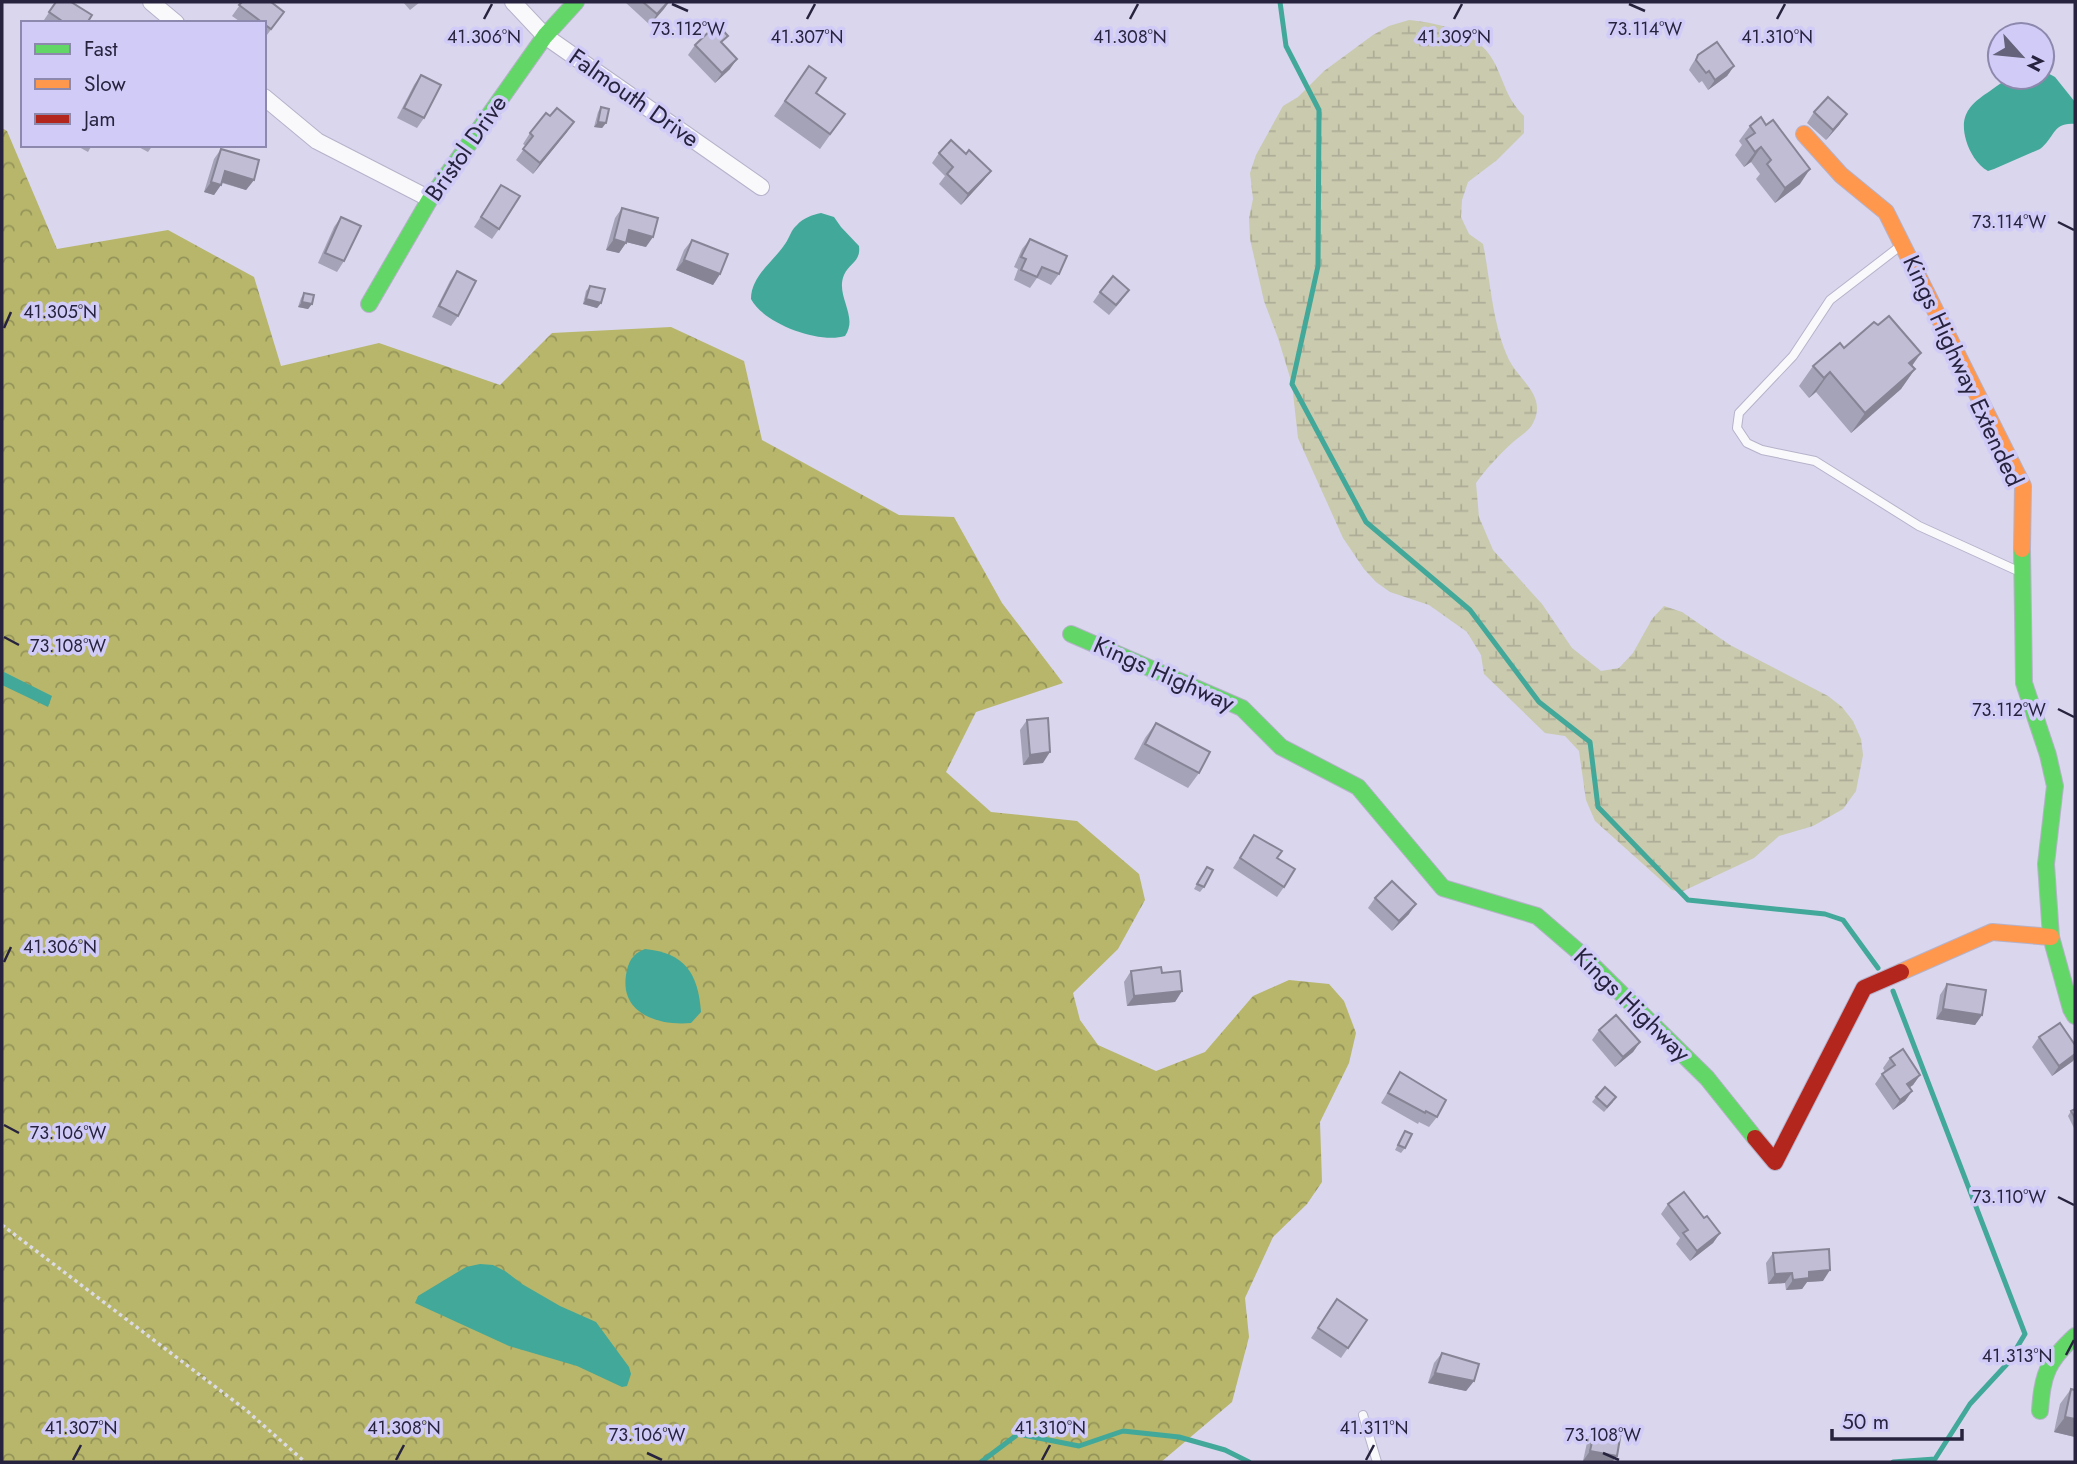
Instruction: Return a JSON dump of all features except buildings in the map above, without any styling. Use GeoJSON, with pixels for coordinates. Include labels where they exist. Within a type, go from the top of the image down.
{"type":"FeatureCollection","features":[{"type":"Feature","properties":{"kind":"street"},"geometry":{"type":"LineString","coordinates":[[151,2],[174,21]]}},
{"type":"Feature","properties":{"kind":"street","name":"Falmouth Drive"},"geometry":{"type":"LineString","coordinates":[[513,2],[545,36],[761,187]]}},
{"type":"Feature","properties":{"kind":"street","name":"Bristol Drive"},"geometry":{"type":"LineString","coordinates":[[369,304],[430,199],[545,36],[576,2]]}},
{"type":"Feature","properties":{"kind":"street"},"geometry":{"type":"LineString","coordinates":[[266,99],[317,141],[430,199]]}},
{"type":"Feature","properties":{"kind":"street","name":"Kings Highway Extended"},"geometry":{"type":"LineString","coordinates":[[1804,134],[1841,175],[1886,212],[2023,486],[2021,572],[2024,683],[2048,755],[2055,786],[2046,864],[2051,937]]}},
{"type":"Feature","properties":{"kind":"street","name":"Kings Highway"},"geometry":{"type":"LineString","coordinates":[[1071,634],[1242,708],[1281,747],[1358,788],[1443,888],[1537,916],[1580,953],[1707,1078],[1775,1162],[1864,988],[1992,932],[2051,937]]}},
{"type":"Feature","properties":{"kind":"street"},"geometry":{"type":"LineString","coordinates":[[2051,937],[2075,1016]]}},
{"type":"Feature","properties":{"kind":"street"},"geometry":{"type":"LineString","coordinates":[[2040,1411],[2040,1386],[2044,1369],[2075,1336]]}},
{"type":"Feature","properties":{"kind":"lane"},"geometry":{"type":"LineString","coordinates":[[1903,244],[1830,300],[1793,356],[1739,413],[1737,428],[1747,443],[1762,450],[1815,461],[1919,526],[2021,572]]}},
{"type":"Feature","properties":{"kind":"lane"},"geometry":{"type":"LineString","coordinates":[[1363,1415],[1377,1462]]}},
{"type":"Feature","properties":{"kind":"path"},"geometry":{"type":"LineString","coordinates":[[2,1225],[246,1410],[305,1462]]}},
{"type":"Feature","properties":{"kind":"green space"},"geometry":{"type":"Polygon","coordinates":[[[1409,20],[1448,27],[1472,38],[1482,46],[1497,68],[1511,99],[1524,116],[1524,133],[1497,160],[1468,182],[1462,200],[1461,217],[1469,234],[1483,244],[1495,317],[1503,346],[1513,367],[1530,388],[1537,403],[1537,412],[1530,428],[1502,452],[1476,483],[1479,517],[1493,550],[1542,604],[1572,648],[1601,671],[1619,668],[1633,653],[1652,619],[1664,606],[1682,612],[1730,645],[1828,696],[1842,707],[1853,721],[1861,739],[1863,755],[1856,791],[1843,809],[1813,826],[1779,836],[1754,858],[1681,892],[1672,890],[1595,821],[1586,800],[1579,751],[1565,736],[1545,733],[1484,674],[1481,655],[1467,632],[1429,605],[1390,592],[1364,569],[1343,538],[1298,438],[1292,384],[1264,301],[1250,239],[1249,218],[1253,199],[1250,173],[1256,155],[1283,106],[1298,97],[1324,71],[1373,35],[1389,26],[1409,20]]]}},
{"type":"Feature","properties":{"kind":"green space"},"geometry":{"type":"Polygon","coordinates":[[[2,128],[7,131],[57,249],[168,230],[254,277],[281,366],[379,343],[500,385],[552,333],[671,327],[744,361],[762,440],[899,515],[954,517],[1002,603],[1063,683],[976,712],[946,772],[991,812],[1077,821],[1139,874],[1145,900],[1118,949],[1073,993],[1080,1020],[1098,1045],[1156,1071],[1205,1052],[1253,996],[1289,980],[1329,984],[1344,1001],[1356,1033],[1349,1063],[1320,1122],[1322,1182],[1307,1204],[1273,1237],[1245,1298],[1249,1337],[1232,1402],[1161,1462],[2,1462],[2,128]]]}},
{"type":"Feature","properties":{"kind":"shaded area"},"geometry":{"type":"Polygon","coordinates":[[[2056,78],[2075,102],[2075,124],[2058,128],[2040,149],[1988,171],[1971,153],[1964,131],[1965,117],[1977,101],[1990,91],[2056,91],[2056,78]]]}},
{"type":"Feature","properties":{"kind":"shaded area"},"geometry":{"type":"Polygon","coordinates":[[[821,213],[834,217],[859,246],[858,256],[846,271],[842,283],[849,328],[845,336],[834,338],[792,330],[767,316],[751,299],[759,276],[795,227],[805,219],[821,213]]]}},
{"type":"Feature","properties":{"kind":"shaded area"},"geometry":{"type":"Polygon","coordinates":[[[2,671],[52,696],[48,707],[2,685],[2,671]]]}},
{"type":"Feature","properties":{"kind":"shaded area"},"geometry":{"type":"Polygon","coordinates":[[[645,949],[659,951],[680,960],[693,976],[701,1012],[691,1023],[666,1022],[644,1015],[629,999],[626,988],[628,966],[634,956],[645,949]]]}},
{"type":"Feature","properties":{"kind":"shaded area"},"geometry":{"type":"Polygon","coordinates":[[[493,1265],[505,1271],[560,1306],[596,1322],[629,1367],[631,1374],[627,1386],[622,1387],[577,1366],[509,1346],[415,1303],[418,1296],[466,1267],[493,1265]]]}},
{"type":"Feature","properties":{"kind":"waterway"},"geometry":{"type":"LineString","coordinates":[[1280,2],[1286,46],[1319,110],[1318,266],[1292,384],[1366,522],[1470,610],[1539,702],[1590,742],[1598,807],[1688,900],[1825,914],[1843,920],[1878,968]]}},
{"type":"Feature","properties":{"kind":"waterway"},"geometry":{"type":"LineString","coordinates":[[1893,991],[2025,1334],[2007,1364],[1970,1404],[1935,1459],[1893,1462]]}},
{"type":"Feature","properties":{"kind":"waterway"},"geometry":{"type":"LineString","coordinates":[[981,1462],[1018,1434],[1079,1446],[1123,1431],[1179,1437],[1225,1450],[1249,1462]]}},
{"type":"Feature","properties":{"kind":"traffic: fast"},"geometry":{"type":"LineString","coordinates":[[369,304],[430,199],[545,36],[576,2]]}},
{"type":"Feature","properties":{"kind":"traffic: fast"},"geometry":{"type":"LineString","coordinates":[[2022,549],[2024,683],[2048,755],[2055,786],[2046,864],[2051,937],[2075,1016]]}},
{"type":"Feature","properties":{"kind":"traffic: fast"},"geometry":{"type":"LineString","coordinates":[[1071,634],[1242,708],[1281,747],[1358,787],[1443,888],[1537,916],[1580,953],[1707,1078],[1755,1138]]}},
{"type":"Feature","properties":{"kind":"traffic: fast"},"geometry":{"type":"LineString","coordinates":[[2040,1411],[2048,1369],[2058,1353],[2075,1336]]}},
{"type":"Feature","properties":{"kind":"traffic: slow"},"geometry":{"type":"LineString","coordinates":[[1804,134],[1841,175],[1886,212],[2023,486],[2022,549]]}},
{"type":"Feature","properties":{"kind":"traffic: slow"},"geometry":{"type":"LineString","coordinates":[[1901,972],[1992,932],[2051,937]]}},
{"type":"Feature","properties":{"kind":"traffic: jam"},"geometry":{"type":"LineString","coordinates":[[1755,1138],[1775,1162],[1864,988],[1901,972]]}}]}
